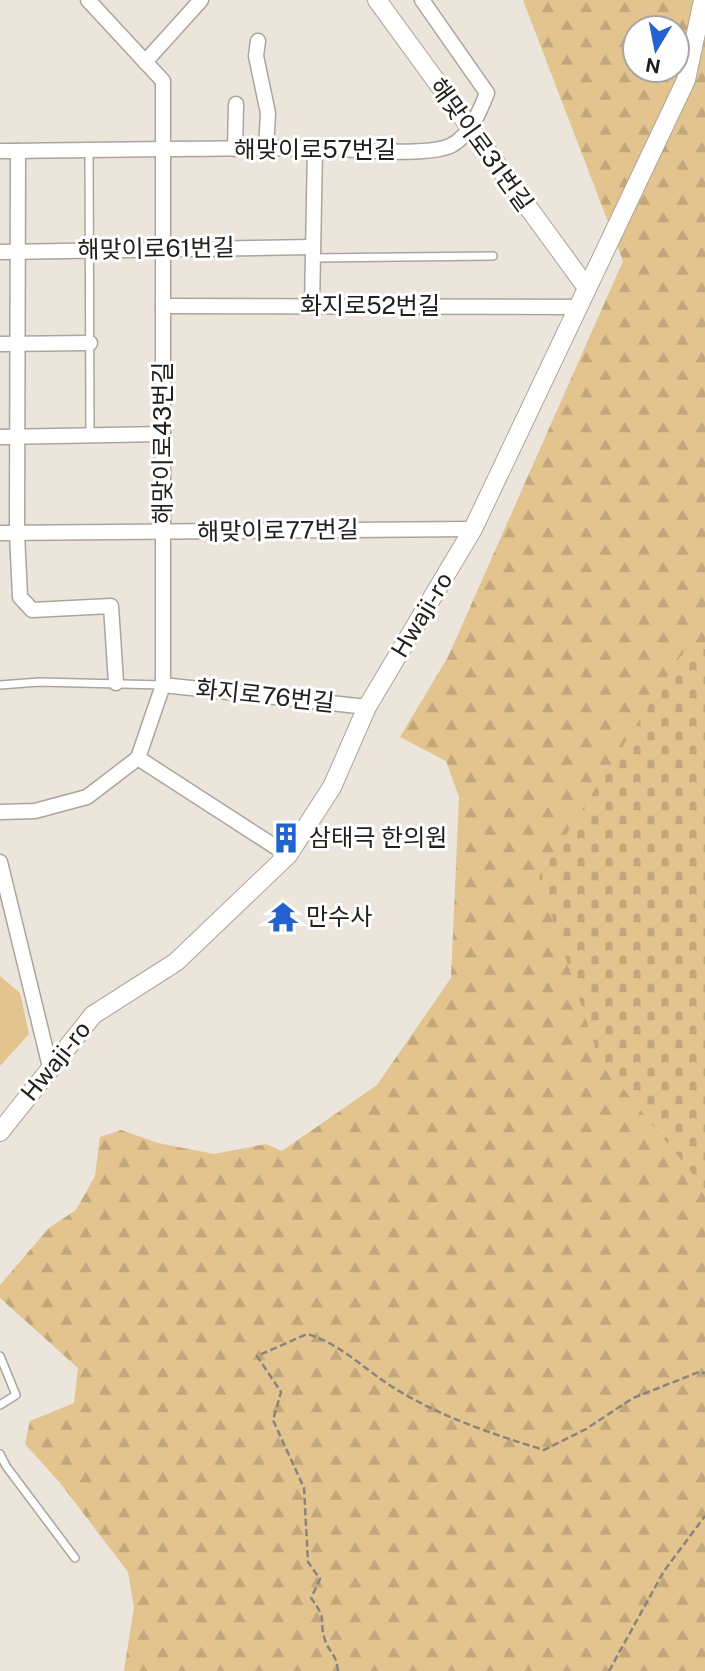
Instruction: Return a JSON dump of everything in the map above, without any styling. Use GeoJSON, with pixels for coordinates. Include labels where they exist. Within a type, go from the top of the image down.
{"type":"FeatureCollection","features":[{"type":"Feature","properties":{"kind":"street","name":"해맞이로43번길"},"geometry":{"type":"LineString","coordinates":[[88,0],[163,81],[163,685],[138,758]]}},
{"type":"Feature","properties":{"kind":"street"},"geometry":{"type":"LineString","coordinates":[[145,62],[201,0]]}},
{"type":"Feature","properties":{"kind":"street","name":"해맞이로31번길"},"geometry":{"type":"LineString","coordinates":[[377,0],[587,288]]}},
{"type":"Feature","properties":{"kind":"street","name":"해맞이로57번길"},"geometry":{"type":"LineString","coordinates":[[0,151],[315,148],[415,151],[450,146],[462,138],[479,114],[487,93],[422,0]]}},
{"type":"Feature","properties":{"kind":"street","name":"Hwaji-ro"},"geometry":{"type":"LineString","coordinates":[[0,1132],[93,1016],[176,962],[288,855],[332,787],[367,707],[473,529],[686,80],[703,0]]}},
{"type":"Feature","properties":{"kind":"street"},"geometry":{"type":"LineString","coordinates":[[258,41],[256,56],[268,113],[266,149]]}},
{"type":"Feature","properties":{"kind":"street"},"geometry":{"type":"LineString","coordinates":[[235,149],[236,104]]}},
{"type":"Feature","properties":{"kind":"street"},"geometry":{"type":"LineString","coordinates":[[312,306],[315,148]]}},
{"type":"Feature","properties":{"kind":"street"},"geometry":{"type":"LineString","coordinates":[[18,151],[17,533],[20,597],[32,610],[111,606],[116,683]]}},
{"type":"Feature","properties":{"kind":"street","name":"해맞이로61번길"},"geometry":{"type":"LineString","coordinates":[[0,252],[163,249],[313,253]]}},
{"type":"Feature","properties":{"kind":"street","name":"화지로52번길"},"geometry":{"type":"LineString","coordinates":[[163,306],[577,307]]}},
{"type":"Feature","properties":{"kind":"street"},"geometry":{"type":"LineString","coordinates":[[0,344],[90,343]]}},
{"type":"Feature","properties":{"kind":"street"},"geometry":{"type":"LineString","coordinates":[[0,437],[163,434]]}},
{"type":"Feature","properties":{"kind":"street","name":"해맞이로77번길"},"geometry":{"type":"LineString","coordinates":[[0,533],[473,529]]}},
{"type":"Feature","properties":{"kind":"street","name":"화지로76번길"},"geometry":{"type":"LineString","coordinates":[[163,685],[367,707]]}},
{"type":"Feature","properties":{"kind":"street"},"geometry":{"type":"LineString","coordinates":[[0,812],[35,811],[87,797],[138,758],[288,855]]}},
{"type":"Feature","properties":{"kind":"street"},"geometry":{"type":"LineString","coordinates":[[0,862],[50,1067]]}},
{"type":"Feature","properties":{"kind":"lane"},"geometry":{"type":"LineString","coordinates":[[89,150],[90,435]]}},
{"type":"Feature","properties":{"kind":"lane"},"geometry":{"type":"LineString","coordinates":[[313,253],[493,256]]}},
{"type":"Feature","properties":{"kind":"lane"},"geometry":{"type":"LineString","coordinates":[[0,685],[163,685]]}},
{"type":"Feature","properties":{"kind":"lane"},"geometry":{"type":"LineString","coordinates":[[0,1356],[16,1395],[0,1405]]}},
{"type":"Feature","properties":{"kind":"lane"},"geometry":{"type":"LineString","coordinates":[[0,1454],[6,1466],[75,1558]]}},
{"type":"Feature","properties":{"kind":"path"},"geometry":{"type":"LineString","coordinates":[[338,1671],[337,1656],[325,1642],[324,1615],[311,1598],[320,1580],[308,1562],[304,1488],[273,1420],[281,1392],[257,1356],[307,1334],[329,1340],[394,1388],[452,1418],[475,1429],[544,1450],[586,1429],[633,1398],[699,1372],[705,1373]]}},
{"type":"Feature","properties":{"kind":"path"},"geometry":{"type":"LineString","coordinates":[[609,1671],[664,1571],[705,1516]]}},
{"type":"Feature","properties":{"kind":"green space"},"geometry":{"type":"Polygon","coordinates":[[[523,0],[705,0],[705,1671],[124,1671],[134,1607],[128,1572],[61,1484],[25,1444],[30,1421],[74,1403],[78,1368],[0,1298],[0,1285],[49,1228],[76,1210],[95,1176],[100,1137],[121,1130],[158,1143],[214,1154],[266,1144],[282,1151],[377,1085],[451,978],[459,797],[446,761],[400,737],[448,657],[623,261],[523,0]]]}},
{"type":"Feature","properties":{"kind":"green space"},"geometry":{"type":"Polygon","coordinates":[[[705,649],[705,1189],[599,1059],[539,877],[683,652],[705,649]]]}},
{"type":"Feature","properties":{"kind":"green space"},"geometry":{"type":"Polygon","coordinates":[[[0,976],[20,993],[29,1034],[0,1066],[0,976]]]}},
{"type":"Feature","properties":{"kind":"place","name":"삼태극 한의원"},"geometry":{"type":"Point","coordinates":[286,838]}},
{"type":"Feature","properties":{"kind":"place","name":"만수사"},"geometry":{"type":"Point","coordinates":[283,917]}}]}
